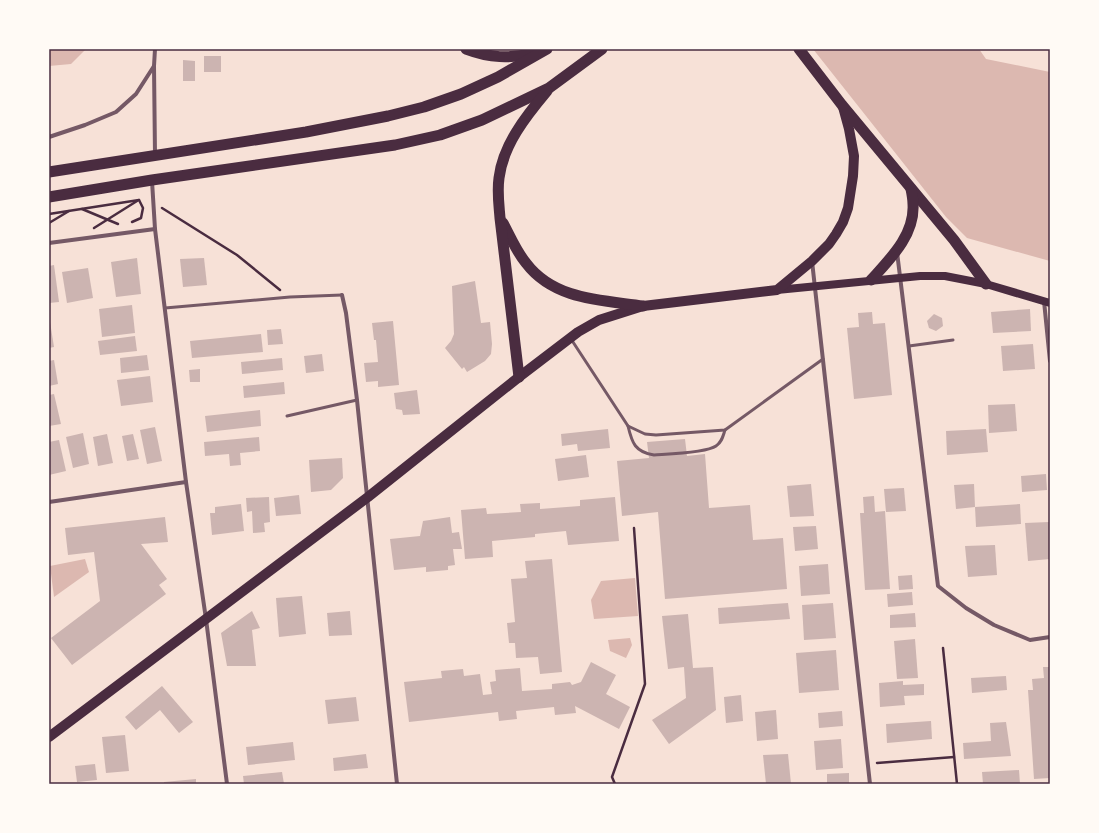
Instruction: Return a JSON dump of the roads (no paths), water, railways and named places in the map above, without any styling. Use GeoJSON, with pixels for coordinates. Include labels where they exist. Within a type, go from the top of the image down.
{"type":"FeatureCollection","features":[{"type":"Feature","properties":{"kind":"highway"},"geometry":{"type":"LineString","coordinates":[[466,49],[487,56],[504,57],[523,56],[546,50]]}},
{"type":"Feature","properties":{"kind":"highway"},"geometry":{"type":"LineString","coordinates":[[49,197],[152,180],[395,145],[440,135],[482,120],[549,88],[602,49]]}},
{"type":"Feature","properties":{"kind":"highway"},"geometry":{"type":"LineString","coordinates":[[799,49],[842,105],[954,240],[986,284]]}},
{"type":"Feature","properties":{"kind":"highway"},"geometry":{"type":"LineString","coordinates":[[49,172],[155,154],[306,132],[388,116],[424,107],[461,94],[498,77],[546,50]]}},
{"type":"Feature","properties":{"kind":"highway"},"geometry":{"type":"LineString","coordinates":[[519,377],[500,218],[498,192],[499,178],[508,146],[534,106],[549,88]]}},
{"type":"Feature","properties":{"kind":"highway"},"geometry":{"type":"LineString","coordinates":[[871,280],[897,250],[909,229],[913,204],[911,188]]}},
{"type":"Feature","properties":{"kind":"highway"},"geometry":{"type":"LineString","coordinates":[[500,218],[524,262],[544,282],[566,292],[586,298],[643,306]]}},
{"type":"Feature","properties":{"kind":"main road"},"geometry":{"type":"LineString","coordinates":[[777,290],[812,261],[828,244],[843,222],[848,208],[853,176],[854,156],[849,129],[842,105]]}},
{"type":"Feature","properties":{"kind":"main road"},"geometry":{"type":"LineString","coordinates":[[49,737],[368,497],[570,338],[599,320],[643,306],[815,285],[920,276],[945,276],[986,284],[1047,302]]}},
{"type":"Feature","properties":{"kind":"street"},"geometry":{"type":"LineString","coordinates":[[155,49],[155,154]]}},
{"type":"Feature","properties":{"kind":"street"},"geometry":{"type":"LineString","coordinates":[[49,137],[85,125],[116,112],[136,94],[154,66]]}},
{"type":"Feature","properties":{"kind":"street"},"geometry":{"type":"LineString","coordinates":[[152,180],[155,229],[186,482],[206,618],[227,784]]}},
{"type":"Feature","properties":{"kind":"street"},"geometry":{"type":"LineString","coordinates":[[49,243],[155,229]]}},
{"type":"Feature","properties":{"kind":"street"},"geometry":{"type":"LineString","coordinates":[[897,250],[938,586],[966,608],[994,625],[1030,640],[1050,637]]}},
{"type":"Feature","properties":{"kind":"street"},"geometry":{"type":"LineString","coordinates":[[812,261],[870,784]]}},
{"type":"Feature","properties":{"kind":"street"},"geometry":{"type":"LineString","coordinates":[[342,295],[346,313],[368,497],[397,784]]}},
{"type":"Feature","properties":{"kind":"street"},"geometry":{"type":"LineString","coordinates":[[1047,302],[1050,361]]}},
{"type":"Feature","properties":{"kind":"street"},"geometry":{"type":"LineString","coordinates":[[49,502],[186,482]]}},
{"type":"Feature","properties":{"kind":"lane"},"geometry":{"type":"LineString","coordinates":[[165,308],[290,297],[342,295]]}},
{"type":"Feature","properties":{"kind":"lane"},"geometry":{"type":"LineString","coordinates":[[570,338],[628,426],[631,441],[637,448],[646,454],[654,455],[703,450],[715,447],[722,441],[726,430]]}},
{"type":"Feature","properties":{"kind":"lane"},"geometry":{"type":"LineString","coordinates":[[909,346],[953,340]]}},
{"type":"Feature","properties":{"kind":"lane"},"geometry":{"type":"LineString","coordinates":[[628,426],[645,434],[656,435],[726,430],[823,359]]}},
{"type":"Feature","properties":{"kind":"lane"},"geometry":{"type":"LineString","coordinates":[[287,416],[357,400]]}}]}
